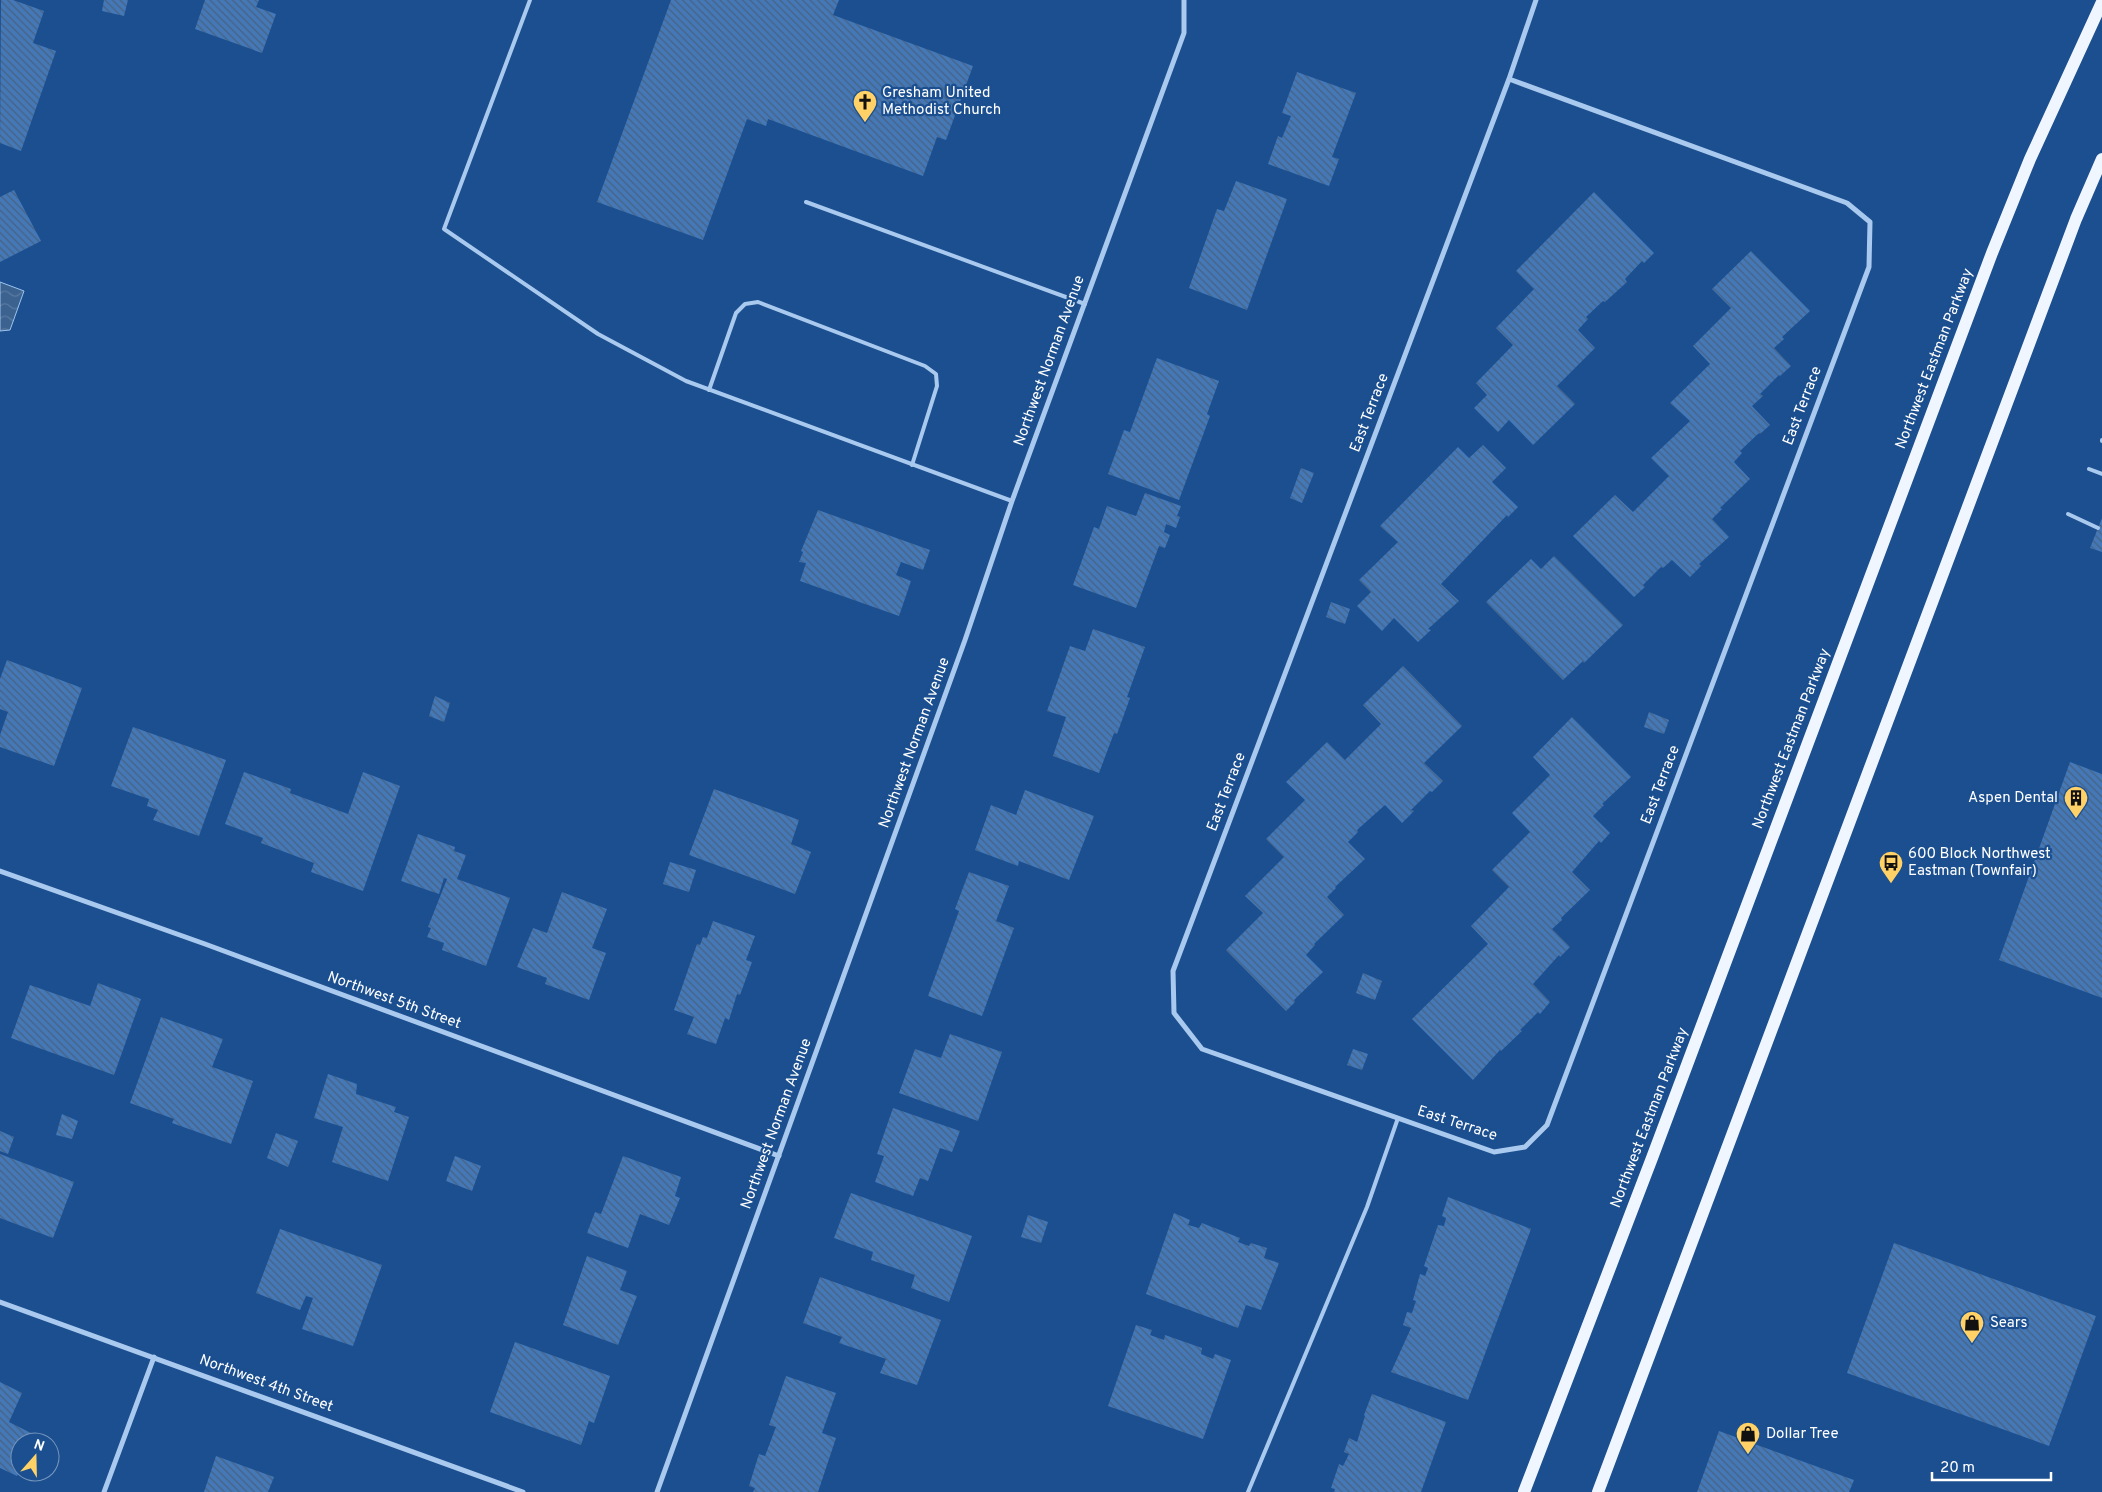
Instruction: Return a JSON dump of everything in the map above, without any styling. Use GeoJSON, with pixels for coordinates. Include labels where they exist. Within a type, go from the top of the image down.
{"type":"FeatureCollection","features":[{"type":"Feature","properties":{"kind":"main road","name":"Northwest Eastman Parkway"},"geometry":{"type":"LineString","coordinates":[[1524,1492],[1989,262],[2030,159],[2102,2]]}},
{"type":"Feature","properties":{"kind":"main road"},"geometry":{"type":"LineString","coordinates":[[1598,1492],[2076,219],[2102,158]]}},
{"type":"Feature","properties":{"kind":"street","name":"Northwest Norman Avenue"},"geometry":{"type":"LineString","coordinates":[[658,1492],[966,640],[1012,501],[1184,33],[1184,0]]}},
{"type":"Feature","properties":{"kind":"street","name":"East Terrace"},"geometry":{"type":"LineString","coordinates":[[1509,79],[1847,203],[1870,222],[1869,267],[1547,1125],[1525,1147],[1494,1152],[1202,1049],[1174,1013],[1173,971],[1509,79],[1536,0]]}},
{"type":"Feature","properties":{"kind":"street","name":"Northwest 5th Street"},"geometry":{"type":"LineString","coordinates":[[0,871],[214,947],[779,1156]]}},
{"type":"Feature","properties":{"kind":"street","name":"Northwest 4th Street"},"geometry":{"type":"LineString","coordinates":[[0,1302],[523,1492]]}},
{"type":"Feature","properties":{"kind":"street"},"geometry":{"type":"LineString","coordinates":[[104,1492],[154,1357]]}},
{"type":"Feature","properties":{"kind":"lane"},"geometry":{"type":"LineString","coordinates":[[530,0],[444,229],[598,334],[686,381],[1012,501]]}},
{"type":"Feature","properties":{"kind":"lane"},"geometry":{"type":"LineString","coordinates":[[806,202],[1085,304]]}},
{"type":"Feature","properties":{"kind":"lane"},"geometry":{"type":"LineString","coordinates":[[709,390],[736,313],[745,304],[758,302],[924,366],[936,374],[937,386],[912,465]]}},
{"type":"Feature","properties":{"kind":"lane"},"geometry":{"type":"LineString","coordinates":[[2089,469],[2102,474]]}},
{"type":"Feature","properties":{"kind":"lane"},"geometry":{"type":"LineString","coordinates":[[2068,514],[2098,528]]}},
{"type":"Feature","properties":{"kind":"lane"},"geometry":{"type":"LineString","coordinates":[[1248,1492],[1368,1207],[1398,1118]]}},
{"type":"Feature","properties":{"kind":"water"},"geometry":{"type":"Polygon","coordinates":[[[0,282],[24,291],[10,330],[0,331],[0,282]]]}},
{"type":"Feature","properties":{"kind":"building"},"geometry":{"type":"Polygon","coordinates":[[[1,0],[13,0],[44,11],[33,43],[56,51],[21,151],[0,143],[1,0]]]}},
{"type":"Feature","properties":{"kind":"building"},"geometry":{"type":"Polygon","coordinates":[[[104,0],[128,0],[124,16],[102,11],[104,0]]]}},
{"type":"Feature","properties":{"kind":"building"},"geometry":{"type":"Polygon","coordinates":[[[205,0],[259,0],[256,7],[276,14],[262,53],[195,29],[205,0]]]}},
{"type":"Feature","properties":{"kind":"building","name":"Gresham United Methodist Church"},"geometry":{"type":"Polygon","coordinates":[[[671,0],[839,0],[833,15],[973,66],[946,140],[937,137],[923,176],[768,119],[766,126],[747,119],[703,240],[597,202],[671,0]]]}},
{"type":"Feature","properties":{"kind":"building"},"geometry":{"type":"Polygon","coordinates":[[[1297,72],[1356,93],[1332,157],[1339,159],[1329,186],[1268,164],[1278,136],[1282,138],[1291,116],[1282,113],[1297,72]]]}},
{"type":"Feature","properties":{"kind":"building"},"geometry":{"type":"Polygon","coordinates":[[[1236,181],[1287,199],[1247,310],[1189,288],[1217,209],[1224,211],[1236,181]]]}},
{"type":"Feature","properties":{"kind":"building"},"geometry":{"type":"Polygon","coordinates":[[[14,190],[41,241],[0,262],[0,197],[14,190]]]}},
{"type":"Feature","properties":{"kind":"building"},"geometry":{"type":"Polygon","coordinates":[[[1594,192],[1654,253],[1644,263],[1642,261],[1625,279],[1627,282],[1586,317],[1588,319],[1578,330],[1595,348],[1557,386],[1575,404],[1533,445],[1509,420],[1498,432],[1474,408],[1487,395],[1476,383],[1513,345],[1496,328],[1534,289],[1516,271],[1594,192]]]}},
{"type":"Feature","properties":{"kind":"building"},"geometry":{"type":"Polygon","coordinates":[[[1751,251],[1810,311],[1782,337],[1784,339],[1774,348],[1791,366],[1760,394],[1763,396],[1752,406],[1770,425],[1740,451],[1742,453],[1734,462],[1750,479],[1720,508],[1722,509],[1712,519],[1729,537],[1699,564],[1701,566],[1690,577],[1672,560],[1663,568],[1661,567],[1634,597],[1573,536],[1615,495],[1633,512],[1669,476],[1651,458],[1690,421],[1670,403],[1710,364],[1693,346],[1731,308],[1712,289],[1751,251]]]}},
{"type":"Feature","properties":{"kind":"building"},"geometry":{"type":"Polygon","coordinates":[[[1157,358],[1219,381],[1207,414],[1210,416],[1179,500],[1108,474],[1124,430],[1130,432],[1157,358]]]}},
{"type":"Feature","properties":{"kind":"building"},"geometry":{"type":"Polygon","coordinates":[[[1483,445],[1506,468],[1492,482],[1518,507],[1508,517],[1507,515],[1441,584],[1459,601],[1428,629],[1431,630],[1418,642],[1394,618],[1382,631],[1357,606],[1371,592],[1359,580],[1398,542],[1380,526],[1458,447],[1469,458],[1483,445]]]}},
{"type":"Feature","properties":{"kind":"building"},"geometry":{"type":"Polygon","coordinates":[[[1301,468],[1314,473],[1302,503],[1290,498],[1301,468]]]}},
{"type":"Feature","properties":{"kind":"building"},"geometry":{"type":"Polygon","coordinates":[[[1145,493],[1181,506],[1177,516],[1180,517],[1176,528],[1166,524],[1164,532],[1170,535],[1165,548],[1159,546],[1136,608],[1073,585],[1094,527],[1099,529],[1107,506],[1136,516],[1145,493]]]}},
{"type":"Feature","properties":{"kind":"building"},"geometry":{"type":"Polygon","coordinates":[[[818,510],[930,550],[923,570],[901,562],[896,575],[911,581],[899,616],[800,581],[806,563],[799,562],[803,552],[801,551],[818,510]]]}},
{"type":"Feature","properties":{"kind":"building"},"geometry":{"type":"Polygon","coordinates":[[[2102,518],[2102,552],[2090,548],[2102,518]]]}},
{"type":"Feature","properties":{"kind":"building"},"geometry":{"type":"Polygon","coordinates":[[[1554,556],[1623,625],[1584,663],[1583,661],[1563,680],[1486,602],[1531,559],[1541,569],[1554,556]]]}},
{"type":"Feature","properties":{"kind":"building"},"geometry":{"type":"Polygon","coordinates":[[[1331,602],[1350,609],[1345,624],[1326,617],[1331,602]]]}},
{"type":"Feature","properties":{"kind":"building"},"geometry":{"type":"Polygon","coordinates":[[[1093,629],[1145,647],[1127,697],[1130,698],[1117,734],[1114,733],[1099,773],[1053,756],[1066,717],[1047,711],[1070,646],[1085,651],[1093,629]]]}},
{"type":"Feature","properties":{"kind":"building"},"geometry":{"type":"Polygon","coordinates":[[[7,660],[82,688],[54,766],[0,747],[0,735],[8,712],[0,709],[0,679],[7,660]]]}},
{"type":"Feature","properties":{"kind":"building"},"geometry":{"type":"Polygon","coordinates":[[[1403,666],[1462,726],[1424,763],[1443,781],[1411,810],[1414,811],[1402,823],[1385,805],[1357,830],[1358,832],[1348,842],[1365,859],[1327,897],[1344,915],[1314,944],[1306,955],[1323,972],[1294,1000],[1295,1002],[1286,1011],[1226,950],[1263,913],[1245,896],[1284,857],[1266,839],[1305,800],[1286,782],[1327,742],[1345,760],[1381,724],[1363,705],[1403,666]]]}},
{"type":"Feature","properties":{"kind":"building"},"geometry":{"type":"Polygon","coordinates":[[[435,696],[450,703],[444,722],[429,716],[435,696]]]}},
{"type":"Feature","properties":{"kind":"building"},"geometry":{"type":"Polygon","coordinates":[[[1649,712],[1669,720],[1664,734],[1644,727],[1649,712]]]}},
{"type":"Feature","properties":{"kind":"building"},"geometry":{"type":"Polygon","coordinates":[[[1572,717],[1631,777],[1602,804],[1604,805],[1593,816],[1610,833],[1601,843],[1599,841],[1572,872],[1590,890],[1552,929],[1570,947],[1560,957],[1559,955],[1533,984],[1550,1002],[1540,1014],[1538,1012],[1520,1030],[1522,1031],[1500,1050],[1473,1080],[1412,1019],[1488,944],[1471,926],[1509,887],[1492,870],[1530,832],[1512,813],[1550,775],[1533,757],[1572,717]]]}},
{"type":"Feature","properties":{"kind":"building"},"geometry":{"type":"Polygon","coordinates":[[[133,727],[226,760],[199,836],[153,820],[158,810],[147,806],[149,799],[111,786],[133,727]]]}},
{"type":"Feature","properties":{"kind":"building"},"geometry":{"type":"Polygon","coordinates":[[[2070,762],[2102,774],[2102,998],[1999,960],[2070,762]]]}},
{"type":"Feature","properties":{"kind":"building"},"geometry":{"type":"Polygon","coordinates":[[[244,772],[291,789],[290,793],[348,814],[363,772],[400,786],[363,891],[311,872],[314,863],[261,843],[263,838],[225,824],[244,772]]]}},
{"type":"Feature","properties":{"kind":"building"},"geometry":{"type":"Polygon","coordinates":[[[714,789],[799,820],[791,844],[811,852],[795,894],[689,855],[714,789]]]}},
{"type":"Feature","properties":{"kind":"building"},"geometry":{"type":"Polygon","coordinates":[[[1025,790],[1094,816],[1069,880],[1019,861],[1018,866],[975,850],[991,805],[1016,815],[1025,790]]]}},
{"type":"Feature","properties":{"kind":"building"},"geometry":{"type":"Polygon","coordinates":[[[418,834],[455,847],[454,851],[466,855],[457,879],[510,898],[486,966],[442,950],[444,943],[427,937],[431,928],[428,927],[447,879],[444,878],[439,894],[401,881],[418,834]]]}},
{"type":"Feature","properties":{"kind":"building"},"geometry":{"type":"Polygon","coordinates":[[[670,862],[696,870],[689,892],[663,884],[670,862]]]}},
{"type":"Feature","properties":{"kind":"building"},"geometry":{"type":"Polygon","coordinates":[[[969,872],[1009,886],[996,921],[1014,928],[982,1016],[928,996],[959,911],[955,909],[969,872]]]}},
{"type":"Feature","properties":{"kind":"building"},"geometry":{"type":"Polygon","coordinates":[[[562,892],[607,909],[592,948],[606,953],[589,1000],[545,984],[547,978],[517,967],[533,928],[547,933],[562,892]]]}},
{"type":"Feature","properties":{"kind":"building"},"geometry":{"type":"Polygon","coordinates":[[[713,921],[755,936],[746,960],[752,962],[740,995],[737,994],[729,1020],[725,1018],[716,1044],[687,1034],[694,1017],[674,1010],[697,944],[700,945],[703,937],[707,938],[713,921]]]}},
{"type":"Feature","properties":{"kind":"building"},"geometry":{"type":"Polygon","coordinates":[[[1363,973],[1382,981],[1375,1000],[1356,993],[1363,973]]]}},
{"type":"Feature","properties":{"kind":"building"},"geometry":{"type":"Polygon","coordinates":[[[98,983],[141,999],[114,1075],[11,1038],[30,985],[90,1006],[98,983]]]}},
{"type":"Feature","properties":{"kind":"building"},"geometry":{"type":"Polygon","coordinates":[[[161,1017],[223,1039],[212,1067],[253,1081],[231,1144],[172,1123],[174,1119],[130,1103],[161,1017]]]}},
{"type":"Feature","properties":{"kind":"building"},"geometry":{"type":"Polygon","coordinates":[[[950,1034],[1002,1052],[978,1121],[899,1093],[915,1049],[941,1058],[950,1034]]]}},
{"type":"Feature","properties":{"kind":"building"},"geometry":{"type":"Polygon","coordinates":[[[1353,1049],[1368,1054],[1362,1070],[1347,1065],[1353,1049]]]}},
{"type":"Feature","properties":{"kind":"building"},"geometry":{"type":"Polygon","coordinates":[[[328,1074],[357,1084],[356,1094],[396,1107],[394,1112],[409,1117],[388,1181],[332,1162],[343,1127],[314,1118],[328,1074]]]}},
{"type":"Feature","properties":{"kind":"building"},"geometry":{"type":"Polygon","coordinates":[[[893,1108],[960,1131],[952,1152],[940,1148],[928,1181],[920,1178],[913,1196],[875,1182],[884,1156],[877,1154],[893,1108]]]}},
{"type":"Feature","properties":{"kind":"building"},"geometry":{"type":"Polygon","coordinates":[[[62,1114],[78,1121],[72,1139],[56,1135],[62,1114]]]}},
{"type":"Feature","properties":{"kind":"building"},"geometry":{"type":"Polygon","coordinates":[[[0,1131],[14,1137],[8,1154],[0,1151],[0,1131]]]}},
{"type":"Feature","properties":{"kind":"building"},"geometry":{"type":"Polygon","coordinates":[[[276,1133],[298,1141],[288,1167],[267,1158],[276,1133]]]}},
{"type":"Feature","properties":{"kind":"building"},"geometry":{"type":"Polygon","coordinates":[[[0,1154],[74,1182],[53,1238],[0,1218],[0,1154]]]}},
{"type":"Feature","properties":{"kind":"building"},"geometry":{"type":"Polygon","coordinates":[[[455,1156],[481,1166],[472,1191],[446,1181],[455,1156]]]}},
{"type":"Feature","properties":{"kind":"building"},"geometry":{"type":"Polygon","coordinates":[[[623,1156],[681,1177],[675,1196],[680,1198],[669,1225],[640,1214],[628,1248],[587,1233],[595,1212],[601,1214],[623,1156]]]}},
{"type":"Feature","properties":{"kind":"building"},"geometry":{"type":"Polygon","coordinates":[[[851,1193],[972,1236],[949,1302],[911,1288],[915,1275],[871,1260],[873,1252],[834,1238],[851,1193]]]}},
{"type":"Feature","properties":{"kind":"building"},"geometry":{"type":"Polygon","coordinates":[[[1448,1197],[1531,1229],[1468,1400],[1391,1372],[1411,1328],[1403,1325],[1407,1312],[1412,1313],[1416,1301],[1413,1300],[1420,1274],[1425,1276],[1428,1268],[1424,1266],[1438,1225],[1444,1226],[1446,1218],[1442,1216],[1448,1197]]]}},
{"type":"Feature","properties":{"kind":"building"},"geometry":{"type":"Polygon","coordinates":[[[1174,1213],[1190,1220],[1188,1225],[1199,1228],[1202,1223],[1240,1238],[1238,1242],[1249,1246],[1251,1243],[1267,1248],[1264,1258],[1279,1263],[1261,1310],[1246,1305],[1238,1328],[1146,1294],[1174,1213]]]}},
{"type":"Feature","properties":{"kind":"building"},"geometry":{"type":"Polygon","coordinates":[[[1028,1215],[1048,1222],[1041,1243],[1021,1237],[1028,1215]]]}},
{"type":"Feature","properties":{"kind":"building"},"geometry":{"type":"Polygon","coordinates":[[[280,1229],[382,1265],[353,1346],[302,1329],[313,1298],[306,1296],[300,1310],[256,1293],[280,1229]]]}},
{"type":"Feature","properties":{"kind":"building","name":"Sears"},"geometry":{"type":"Polygon","coordinates":[[[1894,1243],[2096,1316],[2049,1446],[1847,1373],[1894,1243]]]}},
{"type":"Feature","properties":{"kind":"building"},"geometry":{"type":"Polygon","coordinates":[[[587,1256],[627,1271],[620,1290],[637,1296],[618,1345],[563,1325],[587,1256]]]}},
{"type":"Feature","properties":{"kind":"building"},"geometry":{"type":"Polygon","coordinates":[[[820,1277],[941,1320],[917,1385],[880,1373],[886,1359],[839,1343],[842,1337],[803,1323],[820,1277]]]}},
{"type":"Feature","properties":{"kind":"building"},"geometry":{"type":"Polygon","coordinates":[[[1136,1325],[1152,1330],[1150,1335],[1164,1340],[1165,1335],[1202,1348],[1201,1354],[1213,1359],[1215,1354],[1231,1360],[1203,1439],[1108,1406],[1136,1325]]]}},
{"type":"Feature","properties":{"kind":"building"},"geometry":{"type":"Polygon","coordinates":[[[515,1342],[610,1376],[594,1423],[589,1421],[581,1445],[490,1412],[515,1342]]]}},
{"type":"Feature","properties":{"kind":"building"},"geometry":{"type":"Polygon","coordinates":[[[786,1376],[836,1393],[822,1433],[836,1438],[818,1492],[753,1492],[755,1488],[749,1486],[759,1454],[765,1456],[776,1427],[769,1425],[786,1376]]]}},
{"type":"Feature","properties":{"kind":"building"},"geometry":{"type":"Polygon","coordinates":[[[0,1382],[22,1393],[9,1422],[29,1432],[10,1432],[10,1473],[0,1468],[0,1382]]]}},
{"type":"Feature","properties":{"kind":"building"},"geometry":{"type":"Polygon","coordinates":[[[1372,1394],[1446,1422],[1421,1492],[1334,1492],[1335,1489],[1331,1488],[1339,1464],[1343,1466],[1349,1454],[1344,1452],[1349,1438],[1357,1442],[1372,1394]]]}},
{"type":"Feature","properties":{"kind":"building","name":"Dollar Tree"},"geometry":{"type":"Polygon","coordinates":[[[1719,1431],[1854,1480],[1849,1492],[1697,1492],[1719,1431]]]}},
{"type":"Feature","properties":{"kind":"building"},"geometry":{"type":"Polygon","coordinates":[[[216,1456],[274,1477],[268,1492],[204,1492],[216,1456]]]}},
{"type":"Feature","properties":{"kind":"place","name":"Gresham United Methodist Church"},"geometry":{"type":"Point","coordinates":[865,123]}},
{"type":"Feature","properties":{"kind":"place","name":"Aspen Dental"},"geometry":{"type":"Point","coordinates":[2076,819]}},
{"type":"Feature","properties":{"kind":"place","name":"600 Block Northwest Eastman (Townfair)"},"geometry":{"type":"Point","coordinates":[1891,884]}},
{"type":"Feature","properties":{"kind":"place","name":"Sears"},"geometry":{"type":"Point","coordinates":[1972,1344]}},
{"type":"Feature","properties":{"kind":"place","name":"Dollar Tree"},"geometry":{"type":"Point","coordinates":[1748,1455]}}]}
